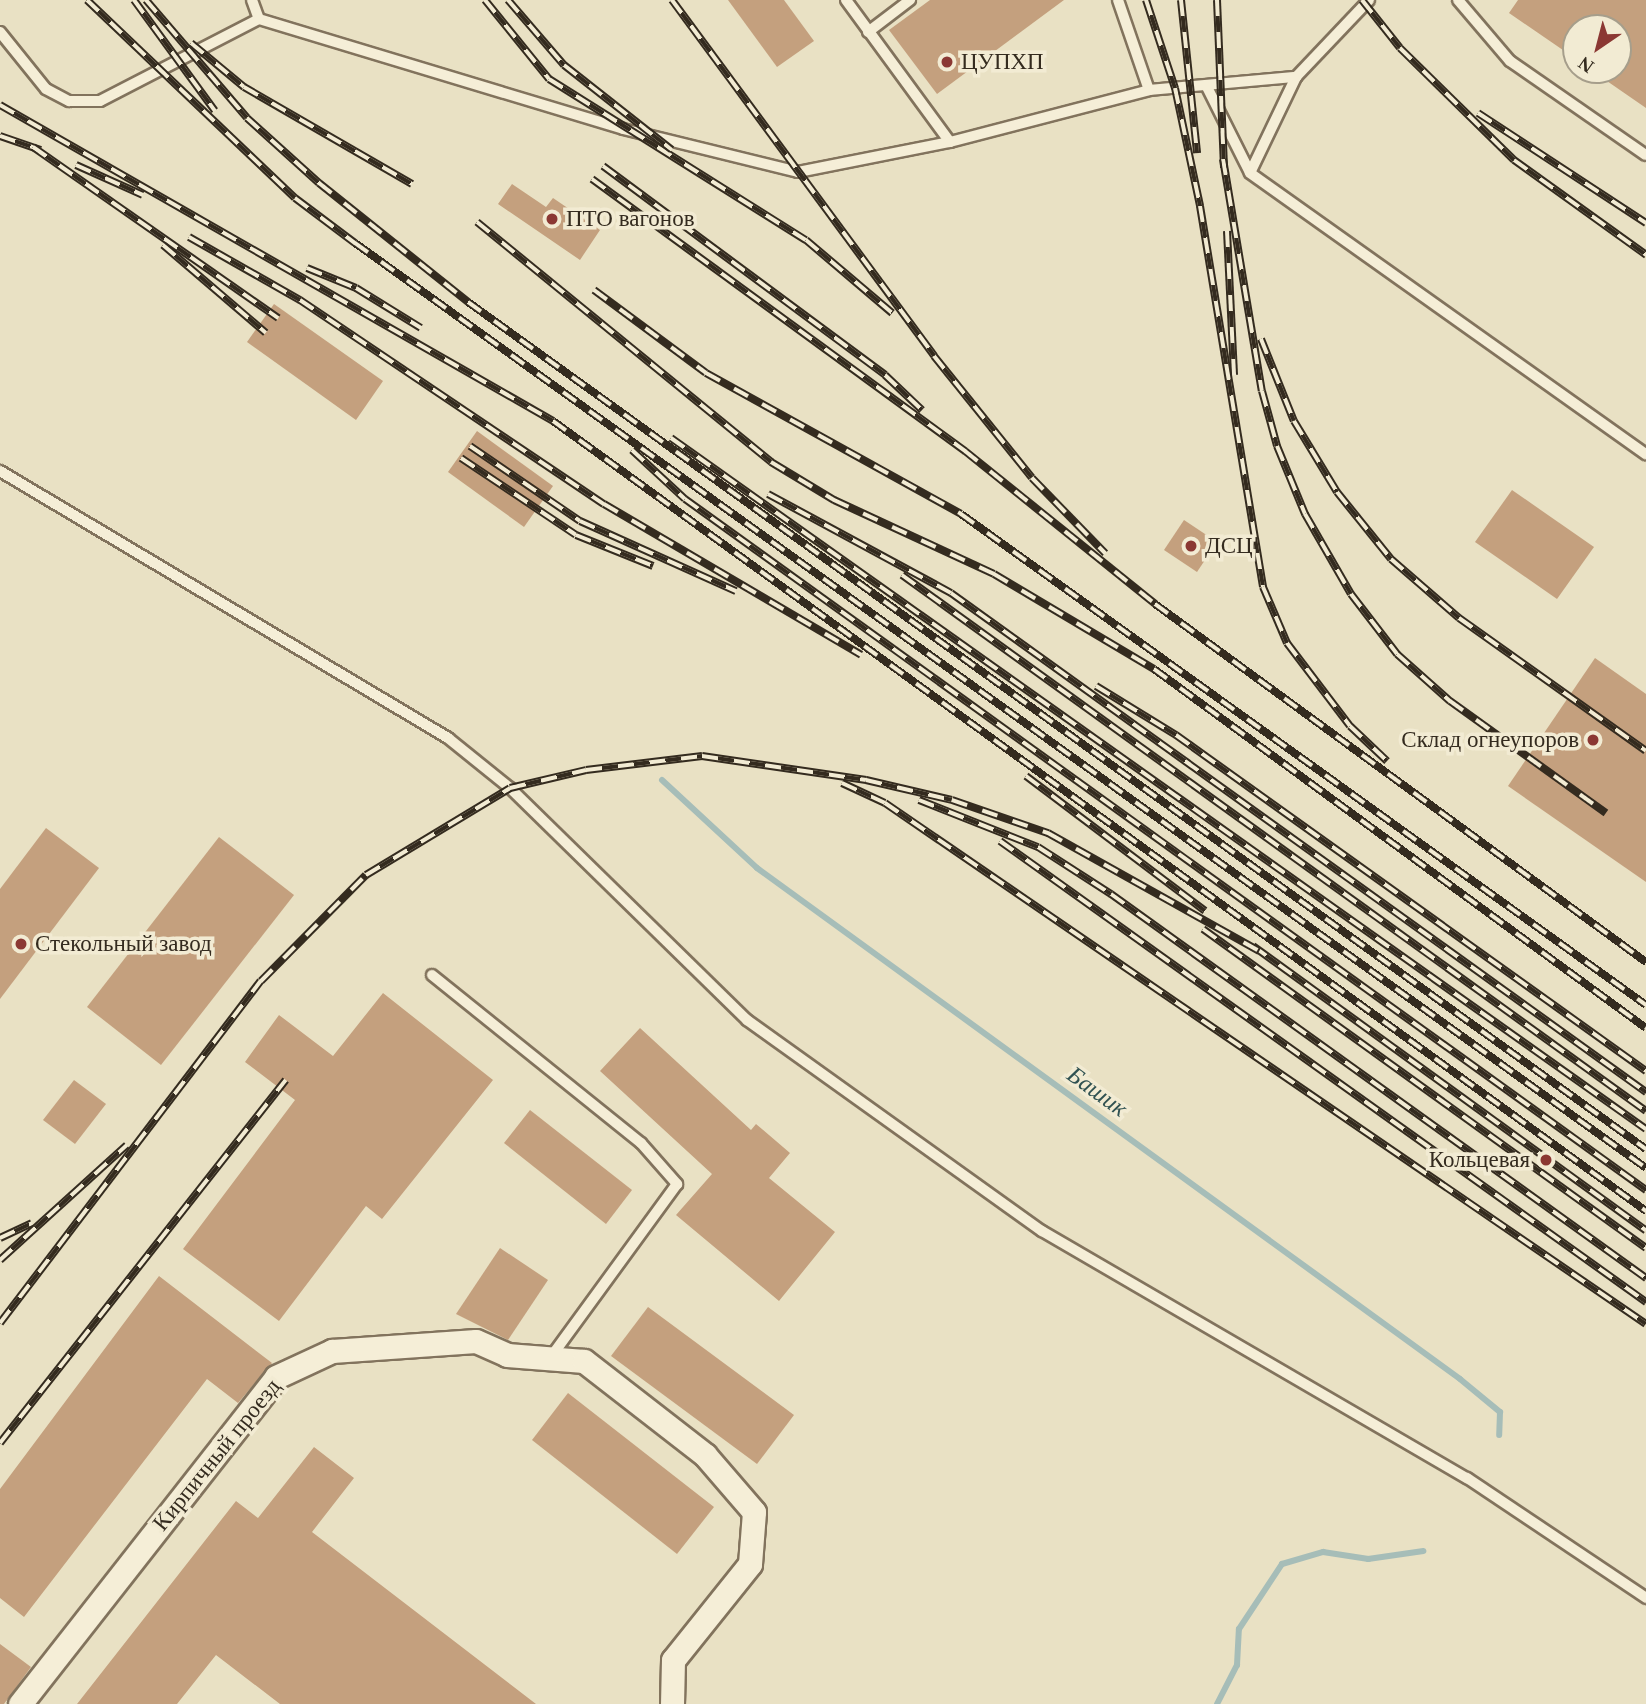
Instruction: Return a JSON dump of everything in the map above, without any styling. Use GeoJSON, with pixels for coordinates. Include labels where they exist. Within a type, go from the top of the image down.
{"type":"FeatureCollection","features":[{"type":"Feature","properties":{"kind":"street","name":"Кирпичный проезд"},"geometry":{"type":"LineString","coordinates":[[20,1704],[276,1377],[332,1351],[476,1341],[507,1355],[584,1361],[705,1455],[754,1512],[750,1564],[673,1660],[672,1704]]}},
{"type":"Feature","properties":{"kind":"lane"},"geometry":{"type":"LineString","coordinates":[[252,0],[259,19]]}},
{"type":"Feature","properties":{"kind":"lane"},"geometry":{"type":"LineString","coordinates":[[846,0],[950,142]]}},
{"type":"Feature","properties":{"kind":"lane"},"geometry":{"type":"LineString","coordinates":[[868,32],[910,0]]}},
{"type":"Feature","properties":{"kind":"lane"},"geometry":{"type":"LineString","coordinates":[[1118,0],[1149,90]]}},
{"type":"Feature","properties":{"kind":"lane"},"geometry":{"type":"LineString","coordinates":[[1250,173],[1296,77],[1369,0]]}},
{"type":"Feature","properties":{"kind":"lane"},"geometry":{"type":"LineString","coordinates":[[1458,0],[1510,61],[1646,155]]}},
{"type":"Feature","properties":{"kind":"lane"},"geometry":{"type":"LineString","coordinates":[[0,32],[46,89],[69,101],[100,101],[259,19],[764,169],[798,172],[950,142],[1149,90],[1207,87],[1296,77]]}},
{"type":"Feature","properties":{"kind":"lane"},"geometry":{"type":"LineString","coordinates":[[1207,87],[1250,173],[1646,454]]}},
{"type":"Feature","properties":{"kind":"lane"},"geometry":{"type":"LineString","coordinates":[[0,471],[448,738],[510,788],[747,1020],[1042,1231],[1478,1485],[1646,1598]]}},
{"type":"Feature","properties":{"kind":"lane"},"geometry":{"type":"LineString","coordinates":[[432,975],[641,1143],[677,1184],[550,1358]]}},
{"type":"Feature","properties":{"kind":"building"},"geometry":{"type":"Polygon","coordinates":[[[728,0],[784,0],[814,41],[777,67],[728,0]]]}},
{"type":"Feature","properties":{"kind":"building","name":"ЦУПХП"},"geometry":{"type":"Polygon","coordinates":[[[930,0],[1064,0],[937,94],[889,30],[930,0]]]}},
{"type":"Feature","properties":{"kind":"building"},"geometry":{"type":"Polygon","coordinates":[[[1518,0],[1646,0],[1646,108],[1611,84],[1632,84],[1632,14],[1562,14],[1562,49],[1509,13],[1518,0]]]}},
{"type":"Feature","properties":{"kind":"building","name":"ПТО вагонов"},"geometry":{"type":"Polygon","coordinates":[[[512,184],[546,207],[553,198],[600,230],[580,260],[498,204],[512,184]]]}},
{"type":"Feature","properties":{"kind":"building"},"geometry":{"type":"Polygon","coordinates":[[[274,304],[383,381],[356,420],[247,342],[274,304]]]}},
{"type":"Feature","properties":{"kind":"building"},"geometry":{"type":"Polygon","coordinates":[[[477,431],[553,486],[524,527],[448,472],[477,431]]]}},
{"type":"Feature","properties":{"kind":"building"},"geometry":{"type":"Polygon","coordinates":[[[1512,490],[1594,547],[1557,599],[1475,542],[1512,490]]]}},
{"type":"Feature","properties":{"kind":"building","name":"ДСЦ"},"geometry":{"type":"Polygon","coordinates":[[[1184,520],[1217,542],[1197,572],[1164,550],[1184,520]]]}},
{"type":"Feature","properties":{"kind":"building","name":"Склад огнеупоров"},"geometry":{"type":"Polygon","coordinates":[[[1595,658],[1646,694],[1646,882],[1508,786],[1595,658]]]}},
{"type":"Feature","properties":{"kind":"building","name":"Стекольный завод"},"geometry":{"type":"Polygon","coordinates":[[[46,828],[99,868],[0,999],[0,889],[46,828]]]}},
{"type":"Feature","properties":{"kind":"building"},"geometry":{"type":"Polygon","coordinates":[[[219,837],[294,895],[161,1065],[87,1007],[219,837]]]}},
{"type":"Feature","properties":{"kind":"building"},"geometry":{"type":"Polygon","coordinates":[[[383,993],[493,1080],[382,1219],[366,1206],[279,1321],[183,1249],[295,1100],[245,1062],[279,1015],[333,1056],[383,993]]]}},
{"type":"Feature","properties":{"kind":"building"},"geometry":{"type":"Polygon","coordinates":[[[640,1028],[751,1130],[756,1124],[790,1153],[769,1178],[835,1232],[779,1301],[676,1215],[712,1174],[600,1071],[640,1028]]]}},
{"type":"Feature","properties":{"kind":"building"},"geometry":{"type":"Polygon","coordinates":[[[74,1080],[106,1104],[75,1144],[43,1120],[74,1080]]]}},
{"type":"Feature","properties":{"kind":"building"},"geometry":{"type":"Polygon","coordinates":[[[530,1110],[632,1190],[606,1224],[504,1143],[530,1110]]]}},
{"type":"Feature","properties":{"kind":"building"},"geometry":{"type":"Polygon","coordinates":[[[500,1248],[548,1280],[508,1340],[456,1314],[500,1248]]]}},
{"type":"Feature","properties":{"kind":"building"},"geometry":{"type":"Polygon","coordinates":[[[159,1276],[272,1363],[238,1403],[207,1379],[24,1617],[0,1598],[0,1489],[159,1276]]]}},
{"type":"Feature","properties":{"kind":"building"},"geometry":{"type":"Polygon","coordinates":[[[648,1307],[794,1415],[757,1464],[611,1356],[648,1307]]]}},
{"type":"Feature","properties":{"kind":"building"},"geometry":{"type":"Polygon","coordinates":[[[568,1393],[714,1507],[677,1554],[532,1440],[568,1393]]]}},
{"type":"Feature","properties":{"kind":"building"},"geometry":{"type":"Polygon","coordinates":[[[314,1447],[354,1478],[312,1532],[536,1704],[280,1704],[216,1655],[177,1704],[77,1704],[236,1501],[258,1518],[314,1447]]]}},
{"type":"Feature","properties":{"kind":"building"},"geometry":{"type":"Polygon","coordinates":[[[0,1644],[31,1667],[4,1704],[0,1704],[0,1644]]]}},
{"type":"Feature","properties":{"kind":"waterway","name":"Башик"},"geometry":{"type":"LineString","coordinates":[[662,780],[757,868],[1460,1379],[1500,1412],[1499,1435]]}},
{"type":"Feature","properties":{"kind":"waterway","name":"Башик"},"geometry":{"type":"LineString","coordinates":[[1217,1704],[1237,1665],[1239,1629],[1282,1564],[1323,1552],[1368,1559],[1423,1551]]}},
{"type":"Feature","properties":{"kind":"railway"},"geometry":{"type":"LineString","coordinates":[[87,0],[295,198],[355,243],[1646,1168]]}},
{"type":"Feature","properties":{"kind":"railway"},"geometry":{"type":"LineString","coordinates":[[134,0],[215,111]]}},
{"type":"Feature","properties":{"kind":"railway"},"geometry":{"type":"LineString","coordinates":[[146,0],[247,118],[319,183],[468,302],[1646,1149]]}},
{"type":"Feature","properties":{"kind":"railway"},"geometry":{"type":"LineString","coordinates":[[485,0],[549,79],[806,240],[892,313]]}},
{"type":"Feature","properties":{"kind":"railway"},"geometry":{"type":"LineString","coordinates":[[508,0],[564,65],[672,150]]}},
{"type":"Feature","properties":{"kind":"railway"},"geometry":{"type":"LineString","coordinates":[[672,0],[934,356],[1032,478],[1105,553]]}},
{"type":"Feature","properties":{"kind":"railway"},"geometry":{"type":"LineString","coordinates":[[1146,0],[1175,88],[1200,206],[1263,587],[1287,643],[1350,726],[1387,761]]}},
{"type":"Feature","properties":{"kind":"railway"},"geometry":{"type":"LineString","coordinates":[[1181,0],[1197,153]]}},
{"type":"Feature","properties":{"kind":"railway"},"geometry":{"type":"LineString","coordinates":[[1217,0],[1224,168]]}},
{"type":"Feature","properties":{"kind":"railway"},"geometry":{"type":"LineString","coordinates":[[1362,0],[1400,48],[1514,160],[1646,255]]}},
{"type":"Feature","properties":{"kind":"railway"},"geometry":{"type":"LineString","coordinates":[[191,43],[244,87],[412,184]]}},
{"type":"Feature","properties":{"kind":"railway"},"geometry":{"type":"LineString","coordinates":[[0,105],[553,421],[1646,1211]]}},
{"type":"Feature","properties":{"kind":"railway"},"geometry":{"type":"LineString","coordinates":[[1478,113],[1646,223]]}},
{"type":"Feature","properties":{"kind":"railway"},"geometry":{"type":"LineString","coordinates":[[0,136],[41,150]]}},
{"type":"Feature","properties":{"kind":"railway"},"geometry":{"type":"LineString","coordinates":[[33,147],[278,318]]}},
{"type":"Feature","properties":{"kind":"railway"},"geometry":{"type":"LineString","coordinates":[[1223,159],[1262,391],[1277,446],[1305,514],[1351,594],[1397,654],[1450,701],[1606,813]]}},
{"type":"Feature","properties":{"kind":"railway"},"geometry":{"type":"LineString","coordinates":[[76,165],[143,195]]}},
{"type":"Feature","properties":{"kind":"railway"},"geometry":{"type":"LineString","coordinates":[[603,166],[885,375],[922,410]]}},
{"type":"Feature","properties":{"kind":"railway"},"geometry":{"type":"LineString","coordinates":[[592,179],[965,451],[1155,604],[1646,962]]}},
{"type":"Feature","properties":{"kind":"railway"},"geometry":{"type":"LineString","coordinates":[[477,222],[771,462],[834,500],[994,574],[1154,669],[1646,1028]]}},
{"type":"Feature","properties":{"kind":"railway"},"geometry":{"type":"LineString","coordinates":[[1227,231],[1234,375]]}},
{"type":"Feature","properties":{"kind":"railway"},"geometry":{"type":"LineString","coordinates":[[189,237],[300,300],[604,504],[861,655]]}},
{"type":"Feature","properties":{"kind":"railway"},"geometry":{"type":"LineString","coordinates":[[163,245],[266,333]]}},
{"type":"Feature","properties":{"kind":"railway"},"geometry":{"type":"LineString","coordinates":[[307,268],[356,288],[421,328]]}},
{"type":"Feature","properties":{"kind":"railway"},"geometry":{"type":"LineString","coordinates":[[594,290],[706,373],[961,514],[1646,1005]]}},
{"type":"Feature","properties":{"kind":"railway"},"geometry":{"type":"LineString","coordinates":[[1261,339],[1294,421],[1337,492],[1391,559],[1459,618],[1646,751]]}},
{"type":"Feature","properties":{"kind":"railway"},"geometry":{"type":"LineString","coordinates":[[671,438],[1646,1129]]}},
{"type":"Feature","properties":{"kind":"railway"},"geometry":{"type":"LineString","coordinates":[[470,446],[580,521],[736,591]]}},
{"type":"Feature","properties":{"kind":"railway"},"geometry":{"type":"LineString","coordinates":[[632,450],[685,499],[1646,1190]]}},
{"type":"Feature","properties":{"kind":"railway"},"geometry":{"type":"LineString","coordinates":[[461,458],[576,535],[653,566]]}},
{"type":"Feature","properties":{"kind":"railway"},"geometry":{"type":"LineString","coordinates":[[768,494],[951,593],[1646,1092]]}},
{"type":"Feature","properties":{"kind":"railway"},"geometry":{"type":"LineString","coordinates":[[902,575],[1646,1111]]}},
{"type":"Feature","properties":{"kind":"railway"},"geometry":{"type":"LineString","coordinates":[[1096,686],[1176,735],[1646,1071]]}},
{"type":"Feature","properties":{"kind":"railway"},"geometry":{"type":"LineString","coordinates":[[0,1323],[261,981],[366,875],[510,788],[586,770],[702,756],[866,780],[952,800],[1048,833],[1259,951]]}},
{"type":"Feature","properties":{"kind":"railway"},"geometry":{"type":"LineString","coordinates":[[1026,776],[1205,911]]}},
{"type":"Feature","properties":{"kind":"railway"},"geometry":{"type":"LineString","coordinates":[[842,783],[885,803],[1646,1324]]}},
{"type":"Feature","properties":{"kind":"railway"},"geometry":{"type":"LineString","coordinates":[[919,800],[1038,847],[1111,894],[1646,1278]]}},
{"type":"Feature","properties":{"kind":"railway"},"geometry":{"type":"LineString","coordinates":[[1000,841],[1646,1302]]}},
{"type":"Feature","properties":{"kind":"railway"},"geometry":{"type":"LineString","coordinates":[[1203,929],[1646,1248]]}},
{"type":"Feature","properties":{"kind":"railway"},"geometry":{"type":"LineString","coordinates":[[1253,946],[1646,1231]]}},
{"type":"Feature","properties":{"kind":"railway"},"geometry":{"type":"LineString","coordinates":[[0,1443],[286,1080]]}},
{"type":"Feature","properties":{"kind":"railway"},"geometry":{"type":"LineString","coordinates":[[0,1260],[127,1145]]}},
{"type":"Feature","properties":{"kind":"railway"},"geometry":{"type":"LineString","coordinates":[[0,1238],[32,1223]]}},
{"type":"Feature","properties":{"kind":"place","name":"ЦУПХП"},"geometry":{"type":"Point","coordinates":[947,62]}},
{"type":"Feature","properties":{"kind":"place","name":"ПТО вагонов"},"geometry":{"type":"Point","coordinates":[552,219]}},
{"type":"Feature","properties":{"kind":"place","name":"ДСЦ"},"geometry":{"type":"Point","coordinates":[1191,546]}},
{"type":"Feature","properties":{"kind":"place","name":"Склад огнеупоров"},"geometry":{"type":"Point","coordinates":[1593,740]}},
{"type":"Feature","properties":{"kind":"place","name":"Стекольный завод"},"geometry":{"type":"Point","coordinates":[21,944]}},
{"type":"Feature","properties":{"kind":"place","name":"Кольцевая"},"geometry":{"type":"Point","coordinates":[1546,1160]}}]}
